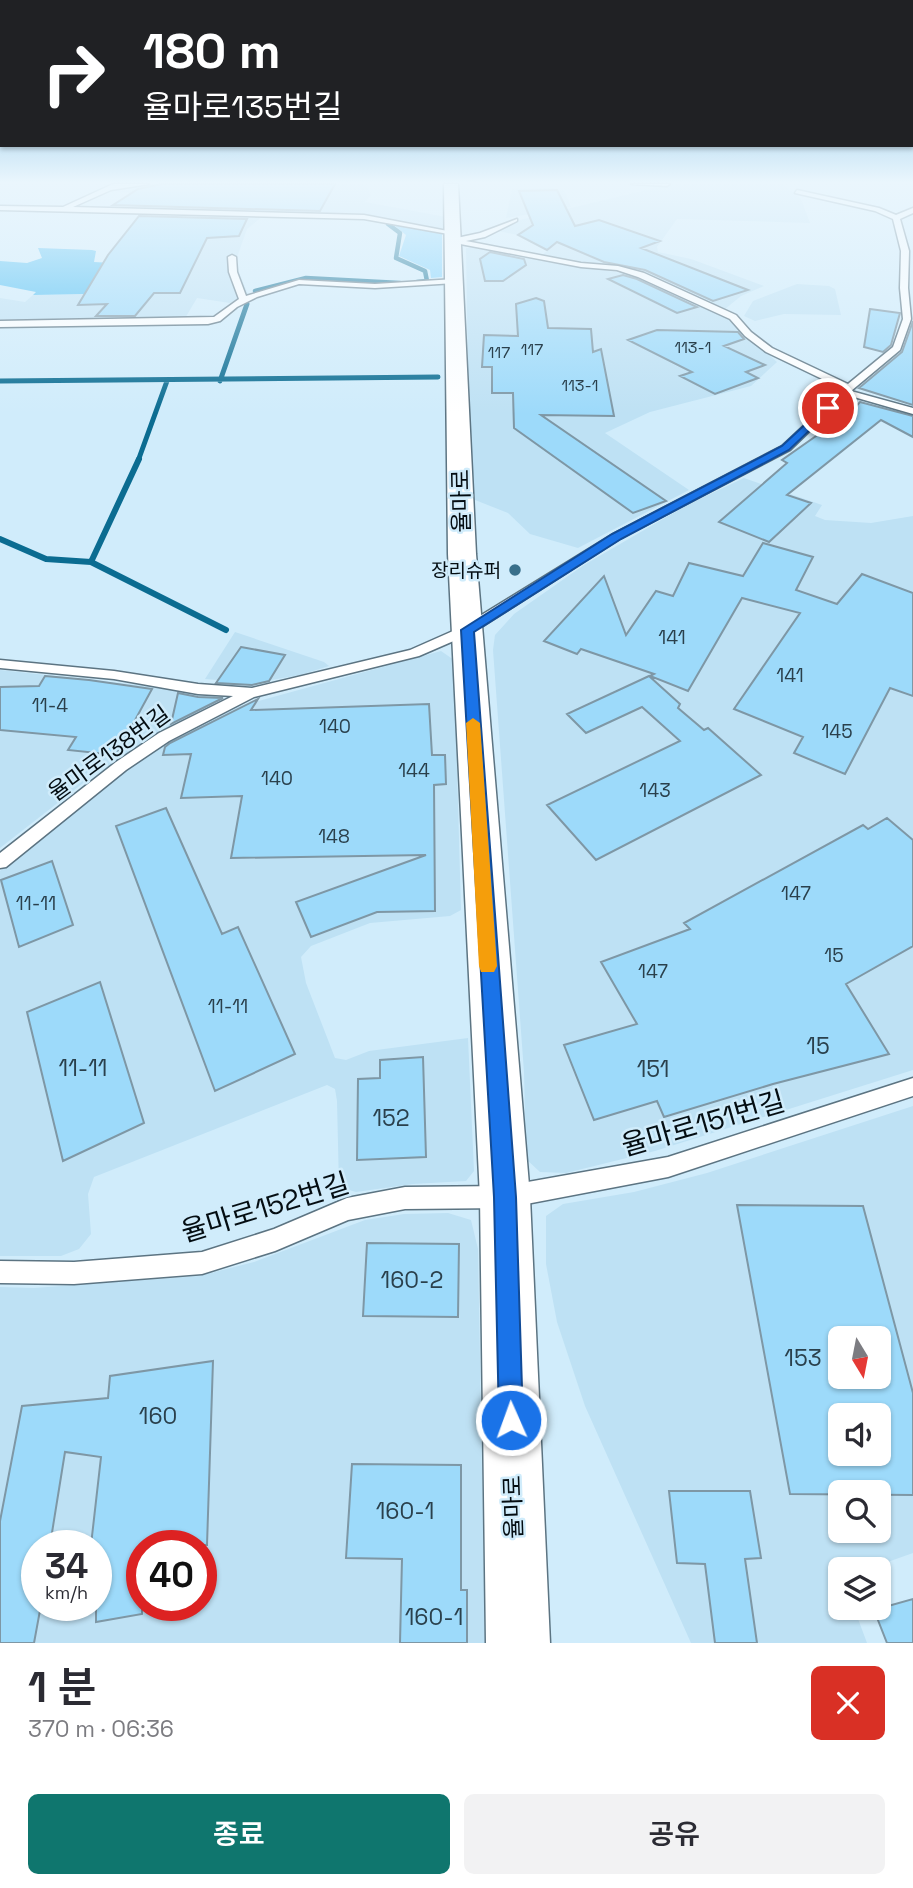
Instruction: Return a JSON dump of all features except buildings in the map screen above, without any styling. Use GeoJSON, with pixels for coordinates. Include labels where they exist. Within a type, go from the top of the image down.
{"type":"FeatureCollection","features":[{"type":"Feature","properties":{"kind":"street","name":"율마로"},"geometry":{"type":"LineString","coordinates":[[455,261],[462,554],[505,1197],[518,1643]]}},
{"type":"Feature","properties":{"kind":"lane"},"geometry":{"type":"LineString","coordinates":[[232,261],[231,268],[238,280],[243,300]]}},
{"type":"Feature","properties":{"kind":"lane"},"geometry":{"type":"LineString","coordinates":[[561,261],[618,268],[641,275],[733,317],[748,334],[769,349],[847,390],[913,411]]}},
{"type":"Feature","properties":{"kind":"lane","name":"율마로138번길"},"geometry":{"type":"LineString","coordinates":[[0,862],[121,766],[164,737],[251,692],[402,656],[467,630],[617,536],[786,448],[847,390],[897,348],[910,306],[906,261]]}},
{"type":"Feature","properties":{"kind":"lane"},"geometry":{"type":"LineString","coordinates":[[0,324],[208,321],[243,300],[299,282],[375,286],[455,281]]}},
{"type":"Feature","properties":{"kind":"lane","name":"율마로138번길"},"geometry":{"type":"LineString","coordinates":[[0,664],[114,675],[198,689],[251,692]]}},
{"type":"Feature","properties":{"kind":"lane","name":"율마로151번길"},"geometry":{"type":"LineString","coordinates":[[505,1197],[668,1167],[913,1087]]}},
{"type":"Feature","properties":{"kind":"lane","name":"율마로152번길"},"geometry":{"type":"LineString","coordinates":[[0,1272],[74,1273],[202,1263],[275,1240],[347,1209],[405,1198],[505,1197]]}},
{"type":"Feature","properties":{"kind":"shaded area"},"geometry":{"type":"Polygon","coordinates":[[[0,261],[94,261],[132,264],[131,293],[33,295],[36,292],[0,285],[0,261]]]}},
{"type":"Feature","properties":{"kind":"shaded area"},"geometry":{"type":"Polygon","coordinates":[[[159,261],[236,261],[248,294],[230,303],[197,298],[184,320],[0,322],[0,298],[25,302],[33,295],[131,293],[159,261]]]}},
{"type":"Feature","properties":{"kind":"shaded area"},"geometry":{"type":"Polygon","coordinates":[[[409,261],[442,261],[442,277],[431,278],[430,270],[409,261]]]}},
{"type":"Feature","properties":{"kind":"shaded area"},"geometry":{"type":"Polygon","coordinates":[[[466,261],[551,261],[633,275],[726,316],[777,362],[751,386],[650,412],[605,433],[689,490],[578,548],[530,534],[508,513],[470,498],[466,261]]]}},
{"type":"Feature","properties":{"kind":"shaded area"},"geometry":{"type":"Polygon","coordinates":[[[577,261],[696,261],[764,286],[741,296],[725,309],[644,275],[577,261]]]}},
{"type":"Feature","properties":{"kind":"shaded area"},"geometry":{"type":"Polygon","coordinates":[[[797,284],[829,286],[835,289],[841,315],[784,314],[755,321],[744,316],[753,301],[797,284]]]}},
{"type":"Feature","properties":{"kind":"shaded area"},"geometry":{"type":"Polygon","coordinates":[[[744,478],[822,505],[815,516],[825,520],[871,523],[913,516],[913,1070],[655,1151],[566,1173],[540,1172],[526,1159],[524,1072],[493,650],[495,635],[514,614],[584,565],[687,505],[744,478]]]}},
{"type":"Feature","properties":{"kind":"shaded area"},"geometry":{"type":"Polygon","coordinates":[[[235,632],[329,666],[300,675],[254,683],[205,679],[235,632]]]}},
{"type":"Feature","properties":{"kind":"shaded area"},"geometry":{"type":"Polygon","coordinates":[[[441,651],[454,660],[461,910],[450,916],[370,923],[311,946],[301,957],[306,983],[335,1058],[346,1060],[369,1051],[468,1038],[474,1171],[466,1181],[413,1184],[356,1192],[339,1187],[337,1101],[335,1089],[327,1085],[94,1177],[88,1194],[91,1234],[79,1249],[61,1256],[0,1256],[0,871],[164,743],[229,709],[441,651]]]}},
{"type":"Feature","properties":{"kind":"shaded area"},"geometry":{"type":"Polygon","coordinates":[[[0,670],[212,693],[216,697],[215,701],[87,780],[0,848],[0,670]]]}},
{"type":"Feature","properties":{"kind":"shaded area"},"geometry":{"type":"Polygon","coordinates":[[[913,1106],[913,1553],[891,1561],[891,1557],[828,1557],[828,1620],[858,1620],[867,1643],[691,1643],[585,1406],[557,1322],[546,1264],[546,1216],[563,1204],[634,1192],[707,1173],[913,1106]]]}},
{"type":"Feature","properties":{"kind":"shaded area"},"geometry":{"type":"Polygon","coordinates":[[[448,1213],[471,1220],[478,1249],[485,1643],[0,1643],[0,1287],[34,1288],[199,1276],[254,1262],[365,1220],[404,1214],[448,1213]]]}},
{"type":"Feature","properties":{"kind":"waterway"},"geometry":{"type":"LineString","coordinates":[[402,261],[425,271],[427,281],[417,282]]}},
{"type":"Feature","properties":{"kind":"waterway"},"geometry":{"type":"LineString","coordinates":[[255,291],[306,278],[400,283]]}},
{"type":"Feature","properties":{"kind":"waterway"},"geometry":{"type":"LineString","coordinates":[[221,379],[247,304]]}},
{"type":"Feature","properties":{"kind":"waterway"},"geometry":{"type":"LineString","coordinates":[[221,379],[438,377]]}},
{"type":"Feature","properties":{"kind":"waterway"},"geometry":{"type":"LineString","coordinates":[[0,381],[221,379]]}},
{"type":"Feature","properties":{"kind":"waterway"},"geometry":{"type":"LineString","coordinates":[[138,461],[167,381]]}},
{"type":"Feature","properties":{"kind":"waterway"},"geometry":{"type":"LineString","coordinates":[[91,562],[139,459]]}},
{"type":"Feature","properties":{"kind":"waterway"},"geometry":{"type":"LineString","coordinates":[[0,539],[46,559],[91,562]]}},
{"type":"Feature","properties":{"kind":"waterway"},"geometry":{"type":"LineString","coordinates":[[91,562],[226,630]]}},
{"type":"Feature","properties":{"kind":"slow traffic"},"geometry":{"type":"LineString","coordinates":[[473,723],[488,966]]}},
{"type":"Feature","properties":{"kind":"place","name":"장리슈퍼"},"geometry":{"type":"Point","coordinates":[515,570]}},
{"type":"Feature","properties":{"kind":"route"},"geometry":{"type":"LineString","coordinates":[[511,1420],[505,1197],[467,630],[617,536],[786,448],[828,408]]}}]}
